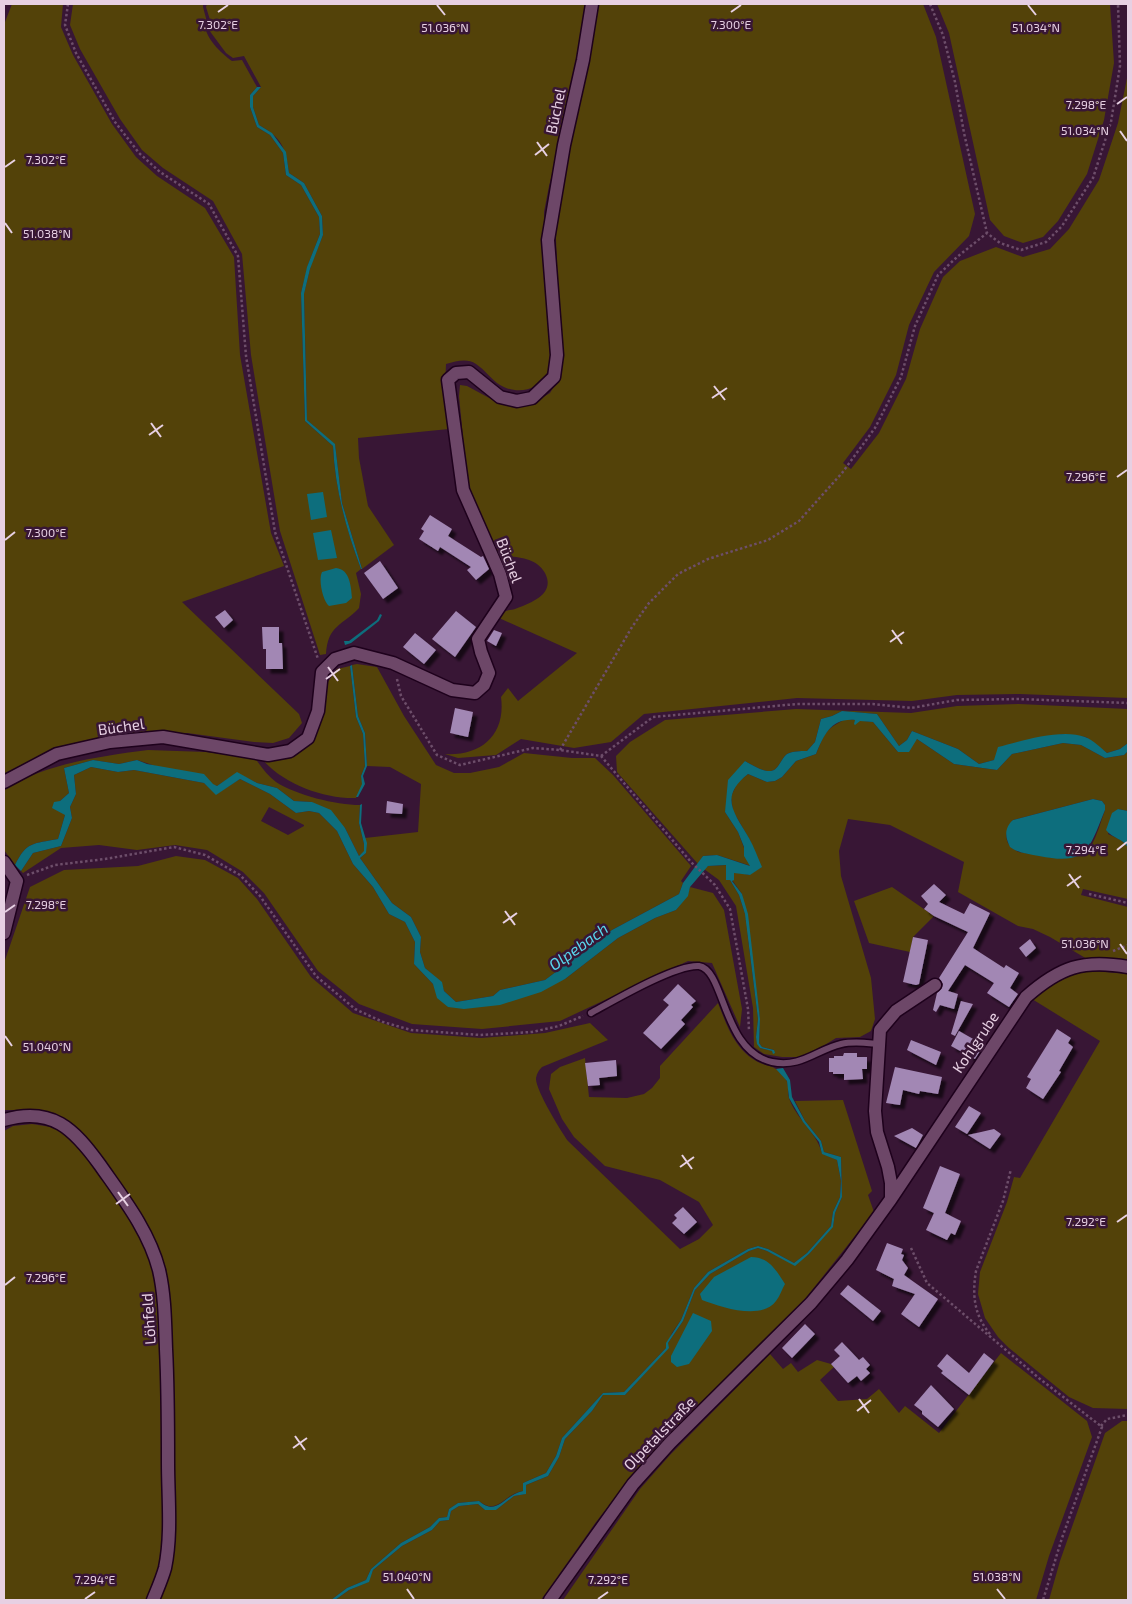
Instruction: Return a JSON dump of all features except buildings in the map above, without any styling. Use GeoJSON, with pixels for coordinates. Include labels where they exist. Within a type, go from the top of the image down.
{"type":"FeatureCollection","features":[{"type":"Feature","properties":{"kind":"street","name":"Büchel"},"geometry":{"type":"LineString","coordinates":[[4,782],[57,754],[110,742],[163,737],[268,755],[290,751],[308,738],[318,711],[322,672],[335,659],[354,653],[393,662],[452,690],[475,693],[484,685],[489,673],[478,639],[506,597],[500,574],[463,490],[448,380],[456,373],[469,372],[500,396],[516,401],[532,398],[554,377],[557,355],[548,240],[564,145],[583,60],[592,4]]}},
{"type":"Feature","properties":{"kind":"street"},"geometry":{"type":"LineString","coordinates":[[4,933],[16,880],[6,865]]}},
{"type":"Feature","properties":{"kind":"street","name":"Kohlgrube"},"geometry":{"type":"LineString","coordinates":[[811,1304],[891,1199],[1026,997],[1046,980],[1068,969],[1088,964],[1128,967]]}},
{"type":"Feature","properties":{"kind":"street"},"geometry":{"type":"LineString","coordinates":[[891,1199],[891,1183],[877,1132],[876,1118],[880,1030],[896,1011],[934,985]]}},
{"type":"Feature","properties":{"kind":"street","name":"Löhfeld"},"geometry":{"type":"LineString","coordinates":[[4,1120],[15,1117],[36,1116],[56,1120],[72,1130],[84,1143],[134,1214],[147,1239],[159,1270],[165,1315],[168,1402],[168,1533],[164,1570],[153,1600]]}},
{"type":"Feature","properties":{"kind":"street","name":"Olpetalstraße"},"geometry":{"type":"LineString","coordinates":[[550,1600],[633,1484],[670,1443],[811,1304]]}},
{"type":"Feature","properties":{"kind":"lane"},"geometry":{"type":"LineString","coordinates":[[591,1012],[685,967],[700,966],[708,970],[714,978],[733,1030],[749,1050],[760,1058],[772,1062],[788,1063],[803,1061],[840,1044],[858,1042],[879,1044]]}},
{"type":"Feature","properties":{"kind":"path"},"geometry":{"type":"LineString","coordinates":[[68,4],[65,25],[76,53],[115,122],[139,153],[160,172],[209,204],[238,256],[246,356],[275,532],[322,672]]}},
{"type":"Feature","properties":{"kind":"path"},"geometry":{"type":"LineString","coordinates":[[930,4],[943,35],[955,82],[968,153],[987,233],[1000,243],[1021,250],[1046,242],[1062,226],[1093,178],[1111,122],[1120,66],[1118,4]]}},
{"type":"Feature","properties":{"kind":"path"},"geometry":{"type":"LineString","coordinates":[[560,750],[632,627],[649,603],[678,574],[708,559],[768,540],[798,521],[846,468],[874,428],[901,377],[915,326],[938,275],[987,233]]}},
{"type":"Feature","properties":{"kind":"path"},"geometry":{"type":"LineString","coordinates":[[393,662],[402,696],[437,755],[460,765],[533,748],[601,756],[707,879],[715,885],[730,909],[748,1009],[749,1050]]}},
{"type":"Feature","properties":{"kind":"path"},"geometry":{"type":"LineString","coordinates":[[601,756],[653,717],[663,716],[798,704],[874,704],[911,708],[957,700],[1018,699],[1128,704]]}},
{"type":"Feature","properties":{"kind":"path"},"geometry":{"type":"LineString","coordinates":[[16,880],[55,865],[105,859],[174,847],[205,855],[240,875],[260,896],[316,976],[355,1009],[383,1022],[411,1030],[480,1035],[532,1032],[560,1026],[591,1012]]}},
{"type":"Feature","properties":{"kind":"path"},"geometry":{"type":"LineString","coordinates":[[1089,894],[1128,903]]}},
{"type":"Feature","properties":{"kind":"path"},"geometry":{"type":"LineString","coordinates":[[994,1339],[978,1315],[974,1297],[974,1282],[976,1271],[1003,1201],[1011,1169]]}},
{"type":"Feature","properties":{"kind":"path"},"geometry":{"type":"LineString","coordinates":[[911,1248],[927,1283],[1040,1379],[1102,1427],[1062,1538],[1043,1600]]}},
{"type":"Feature","properties":{"kind":"path"},"geometry":{"type":"LineString","coordinates":[[1100,1426],[1107,1419],[1128,1415]]}},
{"type":"Feature","properties":{"kind":"shaded area"},"geometry":{"type":"Polygon","coordinates":[[[12,4],[63,4],[61,27],[73,55],[112,124],[136,157],[157,176],[205,208],[234,257],[240,355],[271,533],[284,566],[182,602],[299,714],[302,723],[289,738],[273,743],[187,733],[136,737],[91,745],[4,776],[4,42],[5,22],[12,4]]]}},
{"type":"Feature","properties":{"kind":"shaded area"},"geometry":{"type":"Polygon","coordinates":[[[73,4],[203,4],[207,22],[205,24],[206,29],[211,40],[232,61],[242,60],[257,87],[250,95],[250,107],[257,127],[270,135],[283,153],[286,175],[301,185],[319,217],[320,234],[308,265],[301,293],[305,421],[333,446],[336,478],[342,508],[361,569],[356,573],[361,594],[359,608],[333,631],[327,644],[326,654],[320,655],[280,531],[251,355],[242,254],[213,201],[163,168],[142,150],[120,119],[80,49],[70,25],[73,4]]]}},
{"type":"Feature","properties":{"kind":"shaded area"},"geometry":{"type":"Polygon","coordinates":[[[207,4],[588,4],[563,133],[544,212],[550,357],[548,371],[543,379],[533,387],[526,390],[513,390],[500,385],[473,362],[462,361],[446,364],[445,388],[449,429],[358,438],[359,458],[368,506],[394,545],[362,569],[342,503],[335,445],[307,420],[304,293],[311,265],[323,235],[322,216],[304,183],[289,173],[282,144],[273,134],[259,125],[253,107],[253,96],[261,87],[244,56],[233,58],[226,53],[209,30],[211,23],[206,7],[207,4]]]}},
{"type":"Feature","properties":{"kind":"shaded area"},"geometry":{"type":"Polygon","coordinates":[[[598,4],[923,4],[936,37],[975,214],[969,236],[934,272],[909,325],[896,375],[870,427],[843,463],[851,469],[879,433],[906,379],[920,329],[943,277],[960,261],[996,247],[1023,257],[1050,249],[1069,229],[1099,180],[1118,123],[1128,73],[1128,698],[1019,694],[957,695],[912,701],[797,698],[644,714],[611,742],[574,748],[521,739],[496,755],[458,758],[445,754],[458,754],[470,751],[488,741],[495,732],[499,722],[502,710],[501,697],[508,688],[518,701],[577,653],[499,618],[505,611],[528,604],[540,597],[545,592],[548,580],[542,568],[534,562],[508,556],[510,570],[508,581],[471,500],[459,396],[460,385],[467,386],[493,400],[511,406],[533,403],[550,393],[561,374],[555,212],[584,84],[598,4]]]}},
{"type":"Feature","properties":{"kind":"shaded area"},"geometry":{"type":"Polygon","coordinates":[[[937,4],[1110,4],[1114,63],[1104,120],[1087,174],[1058,221],[1043,237],[1023,243],[1004,236],[990,220],[949,33],[937,4]]]}},
{"type":"Feature","properties":{"kind":"shaded area"},"geometry":{"type":"Polygon","coordinates":[[[257,87],[261,87],[253,96],[253,107],[259,125],[272,133],[286,152],[289,173],[304,183],[322,216],[323,235],[310,269],[304,294],[307,420],[335,444],[342,503],[362,569],[342,509],[336,478],[333,446],[305,421],[301,293],[307,267],[320,234],[319,217],[301,185],[286,175],[283,153],[270,135],[257,127],[250,107],[250,95],[257,87]]]}},
{"type":"Feature","properties":{"kind":"shaded area"},"geometry":{"type":"Polygon","coordinates":[[[323,492],[327,517],[311,520],[307,494],[323,492]]]}},
{"type":"Feature","properties":{"kind":"shaded area"},"geometry":{"type":"Polygon","coordinates":[[[331,530],[337,558],[318,560],[313,533],[331,530]]]}},
{"type":"Feature","properties":{"kind":"shaded area"},"geometry":{"type":"Polygon","coordinates":[[[336,568],[341,569],[347,575],[352,598],[346,603],[329,606],[322,590],[321,576],[322,572],[336,568]]]}},
{"type":"Feature","properties":{"kind":"shaded area"},"geometry":{"type":"Polygon","coordinates":[[[380,614],[382,615],[379,621],[351,643],[345,645],[344,641],[349,641],[377,620],[380,614]]]}},
{"type":"Feature","properties":{"kind":"shaded area"},"geometry":{"type":"Polygon","coordinates":[[[352,665],[377,667],[404,716],[436,765],[454,773],[470,773],[499,767],[524,753],[572,758],[595,758],[613,775],[691,866],[681,881],[683,883],[679,894],[612,930],[545,980],[500,990],[493,996],[456,1002],[444,991],[441,982],[425,968],[420,952],[421,937],[411,917],[392,903],[360,858],[366,853],[365,838],[418,832],[421,784],[390,767],[367,766],[365,733],[358,716],[352,665]]]}},
{"type":"Feature","properties":{"kind":"shaded area"},"geometry":{"type":"Polygon","coordinates":[[[352,665],[358,716],[365,733],[367,766],[363,776],[365,784],[358,797],[356,797],[362,784],[361,776],[365,766],[363,734],[356,717],[350,666],[352,665]]]}},
{"type":"Feature","properties":{"kind":"shaded area"},"geometry":{"type":"Polygon","coordinates":[[[350,666],[356,717],[363,734],[365,766],[361,776],[363,784],[356,798],[344,798],[318,793],[293,783],[281,776],[262,759],[295,751],[325,686],[337,669],[350,666]]]}},
{"type":"Feature","properties":{"kind":"shaded area"},"geometry":{"type":"Polygon","coordinates":[[[1019,704],[1128,709],[1128,743],[1120,749],[1107,753],[1086,737],[1062,734],[979,764],[958,749],[912,731],[907,740],[899,746],[877,714],[842,711],[821,719],[815,742],[807,751],[787,754],[774,770],[761,769],[745,761],[725,812],[738,832],[751,866],[717,855],[703,856],[698,864],[617,772],[616,756],[630,742],[665,720],[796,709],[911,713],[957,706],[1019,704]]]}},
{"type":"Feature","properties":{"kind":"shaded area"},"geometry":{"type":"Polygon","coordinates":[[[842,711],[877,714],[899,746],[907,740],[912,731],[958,749],[979,764],[994,760],[998,747],[1053,735],[1065,734],[1085,737],[1107,753],[1120,749],[1128,743],[1128,751],[1124,755],[1105,758],[1081,745],[1063,743],[1012,754],[997,770],[954,764],[917,739],[909,752],[898,752],[873,722],[860,721],[855,725],[855,720],[847,720],[834,725],[830,729],[822,740],[816,754],[796,761],[782,777],[775,781],[767,782],[748,774],[739,782],[734,790],[732,805],[762,867],[750,875],[734,873],[734,880],[732,881],[742,894],[748,914],[760,1019],[759,1043],[762,1047],[774,1050],[775,1053],[773,1054],[772,1051],[760,1048],[757,1044],[758,1019],[745,914],[739,895],[730,880],[726,880],[726,865],[708,866],[690,887],[688,896],[676,910],[655,918],[618,938],[565,979],[541,992],[500,1005],[464,1009],[448,1007],[437,998],[433,984],[414,964],[415,942],[405,922],[389,914],[373,887],[353,864],[337,831],[319,813],[309,811],[296,813],[270,794],[240,779],[216,795],[204,783],[134,770],[118,772],[91,767],[74,775],[76,794],[70,807],[72,818],[61,846],[33,853],[21,871],[15,865],[27,848],[37,843],[58,839],[65,815],[52,808],[54,802],[60,801],[69,793],[64,768],[93,760],[119,764],[137,760],[147,764],[204,774],[217,786],[237,772],[257,783],[277,788],[294,801],[312,802],[331,810],[345,828],[359,856],[364,851],[359,823],[360,805],[362,804],[361,823],[367,843],[366,853],[360,858],[392,903],[411,917],[421,937],[420,952],[425,968],[442,982],[444,991],[456,1002],[493,996],[500,990],[545,980],[612,930],[679,894],[683,883],[703,856],[717,855],[750,866],[744,856],[744,847],[738,832],[725,812],[728,780],[745,761],[761,769],[771,771],[776,768],[787,754],[807,751],[815,742],[821,719],[842,711]]]}},
{"type":"Feature","properties":{"kind":"shaded area"},"geometry":{"type":"Polygon","coordinates":[[[846,719],[873,722],[898,752],[917,739],[954,764],[997,770],[1012,754],[1063,743],[1081,745],[1105,758],[1124,755],[1128,751],[1128,811],[1118,809],[1108,834],[1121,840],[1128,847],[1128,899],[1083,889],[1081,895],[1128,907],[1128,960],[1087,959],[1050,937],[1033,929],[1018,926],[958,892],[964,862],[890,825],[848,819],[839,851],[841,876],[871,978],[875,1019],[871,1031],[860,1037],[836,1038],[815,1051],[799,1057],[764,1054],[754,1047],[753,1008],[736,906],[719,880],[704,869],[708,866],[727,865],[730,880],[739,895],[745,913],[742,894],[732,880],[734,872],[750,875],[751,842],[733,811],[731,797],[737,783],[748,774],[767,782],[775,781],[782,777],[796,761],[816,754],[826,732],[846,719]],[[1093,799],[1013,820],[1006,836],[1008,843],[1019,852],[1048,857],[1072,857],[1086,852],[1095,838],[1105,810],[1105,805],[1102,801],[1093,799]],[[746,920],[758,1019],[756,1037],[760,1048],[773,1051],[762,1047],[759,1043],[760,1019],[746,920]]]}},
{"type":"Feature","properties":{"kind":"shaded area"},"geometry":{"type":"Polygon","coordinates":[[[148,750],[206,752],[255,758],[270,777],[284,787],[316,798],[350,805],[360,805],[359,823],[364,852],[359,856],[345,828],[312,802],[294,801],[277,788],[257,783],[237,773],[217,786],[137,760],[119,764],[93,760],[64,768],[69,793],[60,801],[65,815],[58,839],[37,843],[27,848],[15,865],[4,850],[4,789],[20,780],[55,767],[93,758],[148,750]]]}},
{"type":"Feature","properties":{"kind":"shaded area"},"geometry":{"type":"Polygon","coordinates":[[[91,767],[118,772],[134,770],[204,783],[216,794],[240,779],[270,794],[296,813],[309,811],[319,813],[337,831],[353,864],[373,887],[389,914],[405,922],[415,942],[414,964],[433,984],[448,1007],[565,979],[618,938],[655,918],[676,910],[687,896],[690,887],[713,893],[724,910],[742,1009],[740,1027],[712,963],[688,961],[560,1021],[482,1029],[412,1024],[359,1004],[318,971],[264,893],[243,872],[207,850],[175,845],[137,850],[99,845],[61,848],[23,873],[21,871],[33,853],[61,846],[72,818],[70,807],[76,794],[74,775],[91,767]],[[269,807],[261,821],[288,835],[304,825],[269,807]]]}},
{"type":"Feature","properties":{"kind":"shaded area"},"geometry":{"type":"Polygon","coordinates":[[[1093,799],[1102,801],[1105,805],[1105,810],[1090,844],[1077,856],[1068,859],[1055,858],[1024,853],[1010,847],[1006,833],[1008,826],[1013,820],[1093,799]]]}},
{"type":"Feature","properties":{"kind":"shaded area"},"geometry":{"type":"Polygon","coordinates":[[[1118,809],[1128,811],[1128,848],[1106,830],[1112,813],[1118,809]]]}},
{"type":"Feature","properties":{"kind":"shaded area"},"geometry":{"type":"Polygon","coordinates":[[[176,856],[205,860],[238,878],[257,899],[311,977],[353,1013],[411,1033],[481,1038],[545,1033],[590,1023],[608,1040],[542,1067],[536,1078],[540,1091],[568,1141],[680,1249],[699,1239],[713,1225],[699,1202],[660,1180],[605,1166],[574,1137],[562,1119],[549,1089],[551,1074],[560,1067],[585,1058],[589,1097],[627,1098],[644,1094],[660,1078],[660,1066],[718,1003],[733,1037],[743,1051],[760,1063],[776,1069],[786,1079],[789,1098],[796,1112],[815,1138],[822,1153],[837,1160],[841,1181],[840,1197],[833,1212],[831,1226],[807,1253],[794,1263],[768,1249],[758,1246],[748,1249],[708,1272],[694,1288],[681,1320],[672,1333],[666,1348],[624,1392],[603,1393],[562,1438],[556,1456],[546,1473],[523,1483],[523,1491],[510,1496],[496,1505],[486,1505],[479,1501],[458,1503],[449,1509],[447,1517],[439,1518],[430,1527],[401,1543],[371,1569],[366,1580],[347,1588],[331,1600],[159,1600],[174,1535],[174,1408],[170,1304],[164,1269],[153,1236],[139,1213],[92,1144],[72,1123],[55,1113],[33,1110],[4,1110],[4,963],[30,887],[64,870],[138,866],[176,856]]]}},
{"type":"Feature","properties":{"kind":"shaded area"},"geometry":{"type":"Polygon","coordinates":[[[892,887],[934,916],[913,937],[910,952],[869,943],[854,901],[892,887]]]}},
{"type":"Feature","properties":{"kind":"shaded area"},"geometry":{"type":"Polygon","coordinates":[[[1092,971],[1128,974],[1128,1409],[1093,1408],[1069,1397],[998,1337],[985,1318],[978,1294],[980,1272],[1007,1202],[1014,1177],[1020,1178],[1100,1041],[1032,999],[1052,983],[1092,971]]]}},
{"type":"Feature","properties":{"kind":"shaded area"},"geometry":{"type":"Polygon","coordinates":[[[783,1068],[790,1080],[792,1097],[805,1121],[821,1141],[824,1152],[841,1157],[842,1197],[835,1213],[833,1227],[809,1254],[795,1266],[758,1248],[749,1251],[710,1274],[695,1290],[683,1321],[668,1343],[669,1348],[625,1395],[603,1395],[592,1411],[565,1439],[559,1457],[548,1476],[526,1485],[526,1494],[514,1496],[496,1510],[485,1510],[478,1504],[459,1506],[451,1511],[449,1520],[440,1521],[432,1530],[402,1546],[373,1570],[369,1582],[349,1590],[335,1600],[331,1600],[347,1588],[366,1580],[371,1569],[401,1543],[430,1527],[439,1518],[447,1517],[449,1509],[458,1503],[479,1501],[491,1507],[496,1506],[510,1496],[523,1491],[523,1483],[546,1473],[556,1456],[562,1438],[603,1393],[624,1392],[666,1348],[666,1343],[681,1320],[694,1288],[708,1272],[748,1249],[758,1246],[768,1249],[794,1263],[807,1253],[831,1226],[833,1212],[840,1197],[841,1181],[837,1160],[822,1154],[819,1142],[803,1122],[789,1098],[787,1081],[776,1069],[783,1068]]]}},
{"type":"Feature","properties":{"kind":"shaded area"},"geometry":{"type":"Polygon","coordinates":[[[843,1100],[872,1191],[868,1195],[874,1212],[805,1299],[660,1445],[629,1480],[596,1522],[541,1600],[335,1600],[349,1590],[368,1582],[373,1570],[402,1546],[432,1530],[440,1521],[449,1520],[451,1511],[459,1506],[478,1504],[485,1510],[496,1510],[514,1496],[525,1494],[526,1485],[548,1476],[559,1457],[565,1439],[592,1411],[603,1395],[625,1395],[668,1348],[668,1343],[683,1321],[695,1290],[710,1274],[749,1251],[758,1248],[795,1265],[809,1254],[833,1226],[835,1213],[842,1197],[841,1157],[824,1152],[821,1141],[805,1121],[795,1101],[843,1100]]]}},
{"type":"Feature","properties":{"kind":"shaded area"},"geometry":{"type":"Polygon","coordinates":[[[32,1124],[51,1127],[64,1132],[81,1149],[104,1179],[128,1216],[142,1241],[154,1271],[160,1305],[163,1406],[163,1538],[159,1568],[147,1600],[4,1600],[4,1131],[13,1126],[32,1124]]]}},
{"type":"Feature","properties":{"kind":"shaded area"},"geometry":{"type":"Polygon","coordinates":[[[751,1257],[763,1259],[771,1265],[785,1284],[776,1301],[769,1307],[761,1310],[740,1311],[702,1300],[700,1294],[714,1277],[751,1257]]]}},
{"type":"Feature","properties":{"kind":"shaded area"},"geometry":{"type":"Polygon","coordinates":[[[693,1313],[711,1321],[712,1331],[689,1364],[677,1367],[671,1362],[671,1356],[693,1313]]]}},
{"type":"Feature","properties":{"kind":"shaded area"},"geometry":{"type":"Polygon","coordinates":[[[1001,1353],[1087,1421],[1092,1437],[1049,1556],[1036,1600],[563,1600],[640,1489],[670,1455],[770,1354],[783,1369],[791,1363],[798,1372],[817,1360],[831,1364],[834,1367],[820,1380],[838,1401],[867,1399],[879,1389],[899,1413],[905,1406],[939,1433],[1001,1353]]]}},
{"type":"Feature","properties":{"kind":"shaded area"},"geometry":{"type":"Polygon","coordinates":[[[1122,1421],[1128,1421],[1128,1600],[1049,1600],[1060,1561],[1105,1433],[1122,1421]]]}},
{"type":"Feature","properties":{"kind":"water label","name":"Olpebach"},"geometry":{"type":"Point","coordinates":[578,946]}}]}
